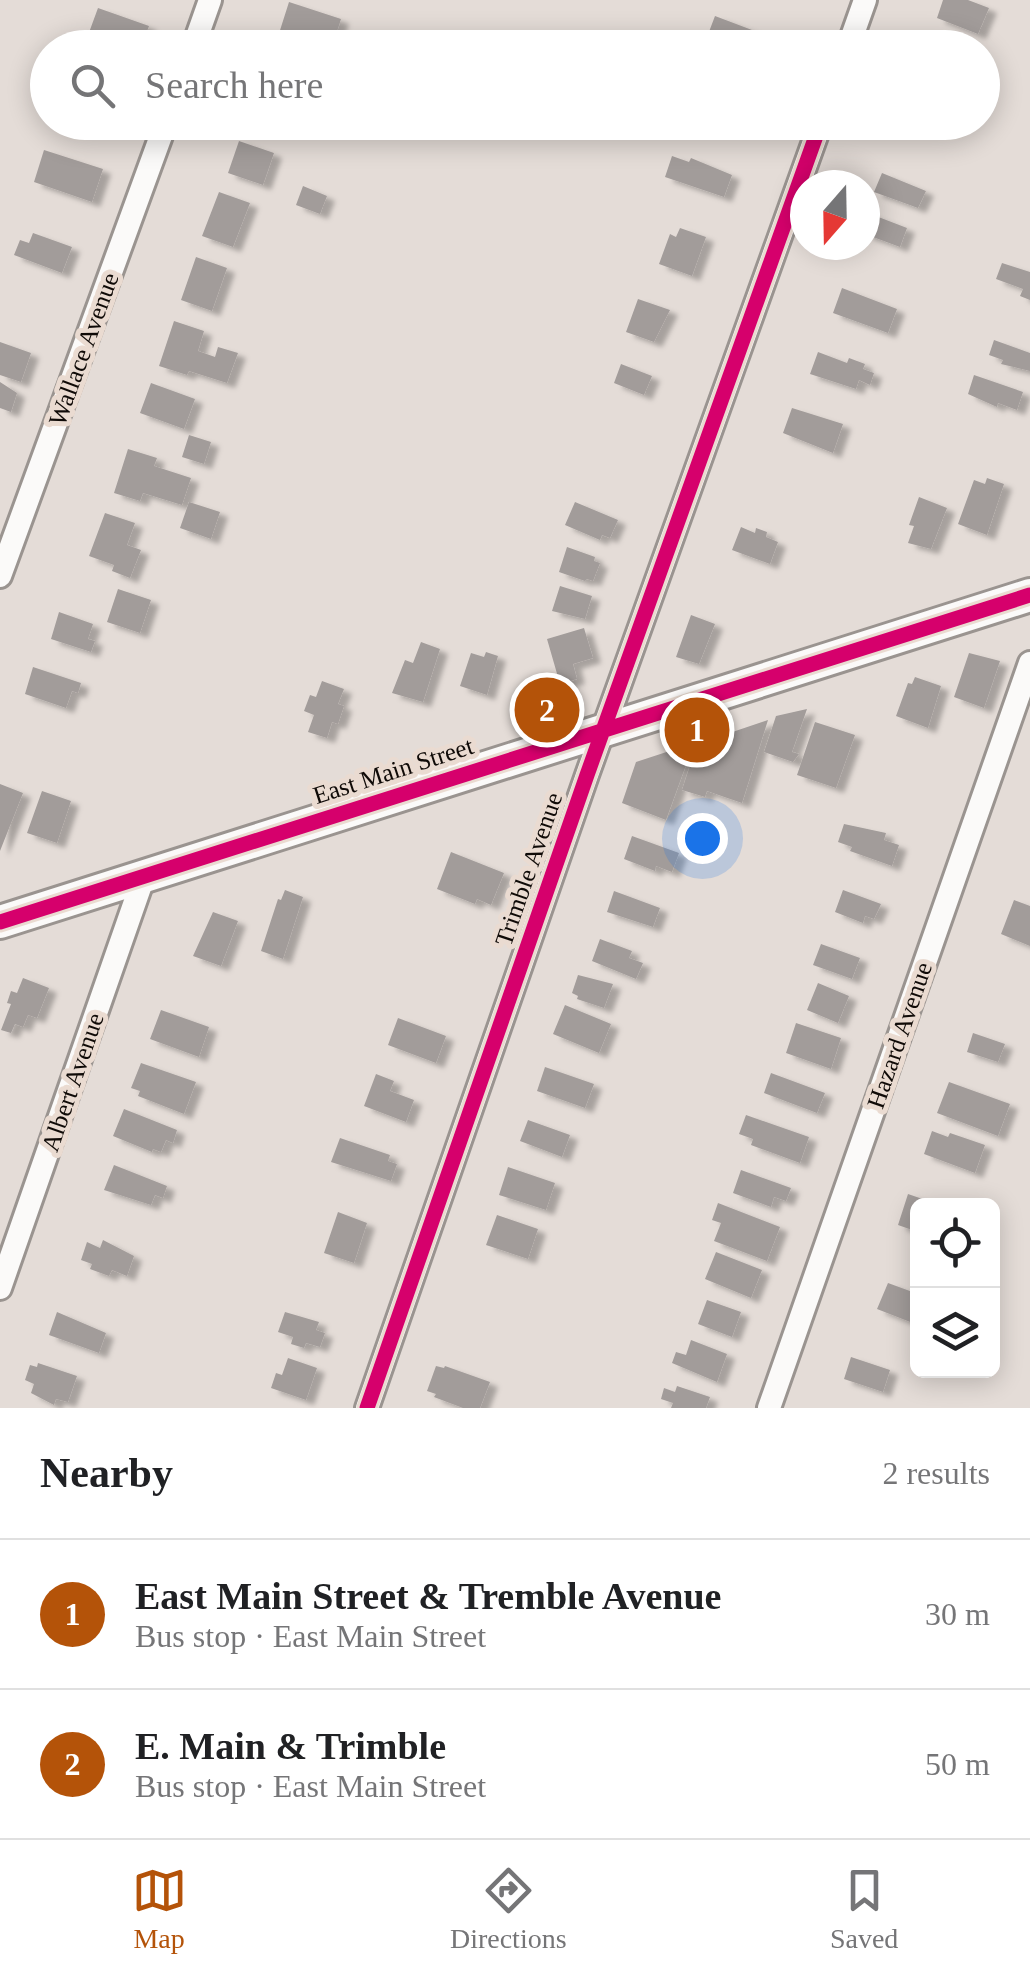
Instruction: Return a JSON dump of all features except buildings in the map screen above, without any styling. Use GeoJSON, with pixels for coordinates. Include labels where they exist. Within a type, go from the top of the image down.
{"type":"FeatureCollection","features":[{"type":"Feature","properties":{"kind":"street"},"geometry":{"type":"LineString","coordinates":[[199,30],[210,0]]}},
{"type":"Feature","properties":{"kind":"street"},"geometry":{"type":"LineString","coordinates":[[854,30],[864,0]]}},
{"type":"Feature","properties":{"kind":"street","name":"Wallace Avenue"},"geometry":{"type":"LineString","coordinates":[[0,576],[159,140]]}},
{"type":"Feature","properties":{"kind":"street","name":"Trimble Avenue"},"geometry":{"type":"LineString","coordinates":[[367,1408],[815,140]]}},
{"type":"Feature","properties":{"kind":"street","name":"East Main Street"},"geometry":{"type":"LineString","coordinates":[[0,922],[1030,595]]}},
{"type":"Feature","properties":{"kind":"street","name":"Hazard Avenue"},"geometry":{"type":"LineString","coordinates":[[769,1408],[1030,662]]}},
{"type":"Feature","properties":{"kind":"street","name":"Albert Avenue"},"geometry":{"type":"LineString","coordinates":[[0,1288],[144,876]]}},
{"type":"Feature","properties":{"kind":"cycle path"},"geometry":{"type":"LineString","coordinates":[[367,1408],[587,775],[815,140]]}},
{"type":"Feature","properties":{"kind":"cycle path"},"geometry":{"type":"LineString","coordinates":[[0,922],[1030,595]]}},
{"type":"Feature","properties":{"kind":"place","name":"E. Main & Trimble"},"geometry":{"type":"Point","coordinates":[547,710]}},
{"type":"Feature","properties":{"kind":"place","name":"East Main Street & Tremble Avenue"},"geometry":{"type":"Point","coordinates":[697,730]}}]}
